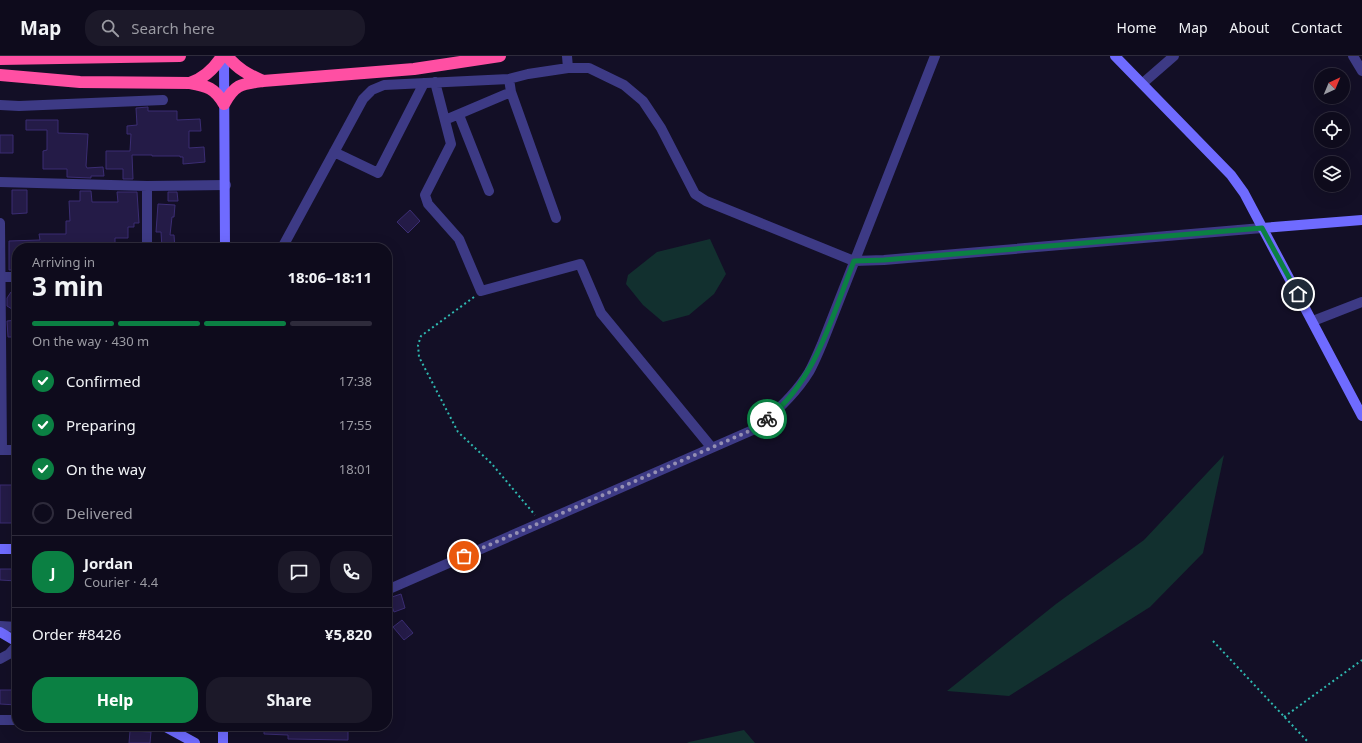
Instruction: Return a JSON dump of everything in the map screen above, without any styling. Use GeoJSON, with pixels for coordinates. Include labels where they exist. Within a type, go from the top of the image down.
{"type":"FeatureCollection","features":[{"type":"Feature","properties":{"kind":"highway"},"geometry":{"type":"LineString","coordinates":[[0,59],[180,56]]}},
{"type":"Feature","properties":{"kind":"highway"},"geometry":{"type":"LineString","coordinates":[[190,83],[203,77],[224,56],[242,71],[263,81]]}},
{"type":"Feature","properties":{"kind":"highway"},"geometry":{"type":"LineString","coordinates":[[224,104],[230,93],[238,86],[246,83],[414,69],[500,56]]}},
{"type":"Feature","properties":{"kind":"highway"},"geometry":{"type":"LineString","coordinates":[[0,75],[80,82],[190,83],[203,85],[212,89],[219,94],[224,104]]}},
{"type":"Feature","properties":{"kind":"street"},"geometry":{"type":"LineString","coordinates":[[224,56],[226,185],[225,243]]}},
{"type":"Feature","properties":{"kind":"street"},"geometry":{"type":"LineString","coordinates":[[392,588],[754,429],[771,416],[794,393],[809,372],[819,351],[935,56]]}},
{"type":"Feature","properties":{"kind":"street"},"geometry":{"type":"LineString","coordinates":[[1115,56],[1231,175],[1244,193],[1362,416]]}},
{"type":"Feature","properties":{"kind":"street"},"geometry":{"type":"LineString","coordinates":[[1143,84],[1174,56]]}},
{"type":"Feature","properties":{"kind":"street"},"geometry":{"type":"LineString","coordinates":[[1353,56],[1362,70]]}},
{"type":"Feature","properties":{"kind":"street"},"geometry":{"type":"LineString","coordinates":[[285,243],[363,99],[372,90],[384,85],[509,79],[567,62],[589,68],[624,85],[643,101],[662,128],[695,194],[706,201],[854,261],[884,260],[1362,220]]}},
{"type":"Feature","properties":{"kind":"street"},"geometry":{"type":"LineString","coordinates":[[509,79],[511,92],[556,218]]}},
{"type":"Feature","properties":{"kind":"street"},"geometry":{"type":"LineString","coordinates":[[429,83],[444,120],[451,144],[425,194],[428,204],[459,239],[481,291],[580,264],[601,313],[712,448]]}},
{"type":"Feature","properties":{"kind":"street"},"geometry":{"type":"LineString","coordinates":[[334,152],[378,173],[429,83]]}},
{"type":"Feature","properties":{"kind":"street"},"geometry":{"type":"LineString","coordinates":[[444,120],[511,92]]}},
{"type":"Feature","properties":{"kind":"street"},"geometry":{"type":"LineString","coordinates":[[0,105],[19,106],[163,100]]}},
{"type":"Feature","properties":{"kind":"street"},"geometry":{"type":"LineString","coordinates":[[459,115],[489,191]]}},
{"type":"Feature","properties":{"kind":"street"},"geometry":{"type":"LineString","coordinates":[[0,182],[147,186],[226,185]]}},
{"type":"Feature","properties":{"kind":"street"},"geometry":{"type":"LineString","coordinates":[[147,186],[147,243]]}},
{"type":"Feature","properties":{"kind":"street"},"geometry":{"type":"LineString","coordinates":[[0,223],[1,450],[12,450]]}},
{"type":"Feature","properties":{"kind":"street"},"geometry":{"type":"LineString","coordinates":[[1,277],[12,276]]}},
{"type":"Feature","properties":{"kind":"street"},"geometry":{"type":"LineString","coordinates":[[1312,321],[1362,302]]}},
{"type":"Feature","properties":{"kind":"street"},"geometry":{"type":"LineString","coordinates":[[0,549],[12,550]]}},
{"type":"Feature","properties":{"kind":"street"},"geometry":{"type":"LineString","coordinates":[[0,626],[12,627]]}},
{"type":"Feature","properties":{"kind":"street"},"geometry":{"type":"LineString","coordinates":[[0,632],[12,639]]}},
{"type":"Feature","properties":{"kind":"street"},"geometry":{"type":"LineString","coordinates":[[0,659],[12,651]]}},
{"type":"Feature","properties":{"kind":"street"},"geometry":{"type":"LineString","coordinates":[[0,720],[12,720]]}},
{"type":"Feature","properties":{"kind":"street"},"geometry":{"type":"LineString","coordinates":[[173,731],[195,743]]}},
{"type":"Feature","properties":{"kind":"street"},"geometry":{"type":"LineString","coordinates":[[223,731],[223,743]]}},
{"type":"Feature","properties":{"kind":"path"},"geometry":{"type":"LineString","coordinates":[[481,291],[421,336],[418,345],[419,357],[458,432],[491,463],[542,522]]}},
{"type":"Feature","properties":{"kind":"path"},"geometry":{"type":"LineString","coordinates":[[1213,641],[1309,743]]}},
{"type":"Feature","properties":{"kind":"path"},"geometry":{"type":"LineString","coordinates":[[1284,717],[1362,660]]}},
{"type":"Feature","properties":{"kind":"green space"},"geometry":{"type":"Polygon","coordinates":[[[710,239],[726,274],[714,294],[689,315],[663,322],[643,305],[626,284],[628,275],[657,252],[710,239]]]}},
{"type":"Feature","properties":{"kind":"green space"},"geometry":{"type":"Polygon","coordinates":[[[1224,455],[1203,553],[1150,607],[1009,696],[947,691],[1056,604],[1144,540],[1224,455]]]}},
{"type":"Feature","properties":{"kind":"green space"},"geometry":{"type":"Polygon","coordinates":[[[744,730],[755,743],[687,743],[689,742],[744,730]]]}},
{"type":"Feature","properties":{"kind":"building"},"geometry":{"type":"Polygon","coordinates":[[[148,107],[148,111],[177,111],[177,120],[200,119],[201,131],[189,131],[189,148],[204,147],[205,162],[183,164],[183,157],[180,156],[132,155],[133,179],[123,179],[123,169],[106,169],[106,151],[130,151],[131,134],[127,134],[127,126],[137,125],[136,108],[148,107]]]}},
{"type":"Feature","properties":{"kind":"building"},"geometry":{"type":"Polygon","coordinates":[[[26,120],[58,120],[58,133],[88,134],[86,166],[87,168],[103,167],[104,176],[91,176],[91,178],[67,177],[67,169],[43,169],[43,151],[47,150],[47,130],[26,130],[26,120]]]}},
{"type":"Feature","properties":{"kind":"building"},"geometry":{"type":"Polygon","coordinates":[[[0,135],[13,135],[13,153],[0,153],[0,135]]]}},
{"type":"Feature","properties":{"kind":"building"},"geometry":{"type":"Polygon","coordinates":[[[12,190],[27,190],[27,213],[12,214],[12,190]]]}},
{"type":"Feature","properties":{"kind":"building"},"geometry":{"type":"Polygon","coordinates":[[[80,191],[91,191],[92,202],[118,202],[117,192],[137,192],[139,223],[134,223],[134,227],[128,227],[128,238],[115,238],[115,243],[12,243],[12,270],[9,270],[9,241],[40,240],[39,234],[66,234],[66,221],[70,221],[69,201],[80,201],[80,191]]]}},
{"type":"Feature","properties":{"kind":"building"},"geometry":{"type":"Polygon","coordinates":[[[168,192],[177,192],[178,201],[168,201],[168,192]]]}},
{"type":"Feature","properties":{"kind":"building"},"geometry":{"type":"Polygon","coordinates":[[[158,204],[175,205],[170,235],[174,235],[175,243],[162,243],[161,232],[156,232],[158,204]]]}},
{"type":"Feature","properties":{"kind":"building"},"geometry":{"type":"Polygon","coordinates":[[[410,210],[420,221],[408,233],[397,222],[410,210]]]}},
{"type":"Feature","properties":{"kind":"building"},"geometry":{"type":"Polygon","coordinates":[[[12,292],[12,309],[7,306],[7,298],[12,292]]]}},
{"type":"Feature","properties":{"kind":"building"},"geometry":{"type":"Polygon","coordinates":[[[12,320],[12,337],[8,337],[7,321],[12,320]]]}},
{"type":"Feature","properties":{"kind":"building"},"geometry":{"type":"Polygon","coordinates":[[[0,485],[12,485],[12,523],[0,523],[0,485]]]}},
{"type":"Feature","properties":{"kind":"building"},"geometry":{"type":"Polygon","coordinates":[[[0,569],[12,569],[12,581],[0,580],[0,569]]]}},
{"type":"Feature","properties":{"kind":"building"},"geometry":{"type":"Polygon","coordinates":[[[401,594],[405,608],[394,612],[392,606],[392,597],[401,594]]]}},
{"type":"Feature","properties":{"kind":"building"},"geometry":{"type":"Polygon","coordinates":[[[402,620],[413,633],[404,640],[393,627],[402,620]]]}},
{"type":"Feature","properties":{"kind":"building"},"geometry":{"type":"Polygon","coordinates":[[[0,690],[12,690],[12,705],[0,704],[0,690]]]}},
{"type":"Feature","properties":{"kind":"building"},"geometry":{"type":"Polygon","coordinates":[[[130,731],[151,732],[150,743],[129,743],[130,731]]]}},
{"type":"Feature","properties":{"kind":"building"},"geometry":{"type":"Polygon","coordinates":[[[264,731],[348,731],[348,740],[288,739],[288,735],[264,734],[264,731]]]}},
{"type":"Feature","properties":{"kind":"way so far"},"geometry":{"type":"LineString","coordinates":[[464,556],[754,429],[767,419]]}},
{"type":"Feature","properties":{"kind":"route"},"geometry":{"type":"LineString","coordinates":[[767,419],[794,393],[809,372],[822,344],[854,261],[884,260],[1262,228],[1298,294]]}}]}
